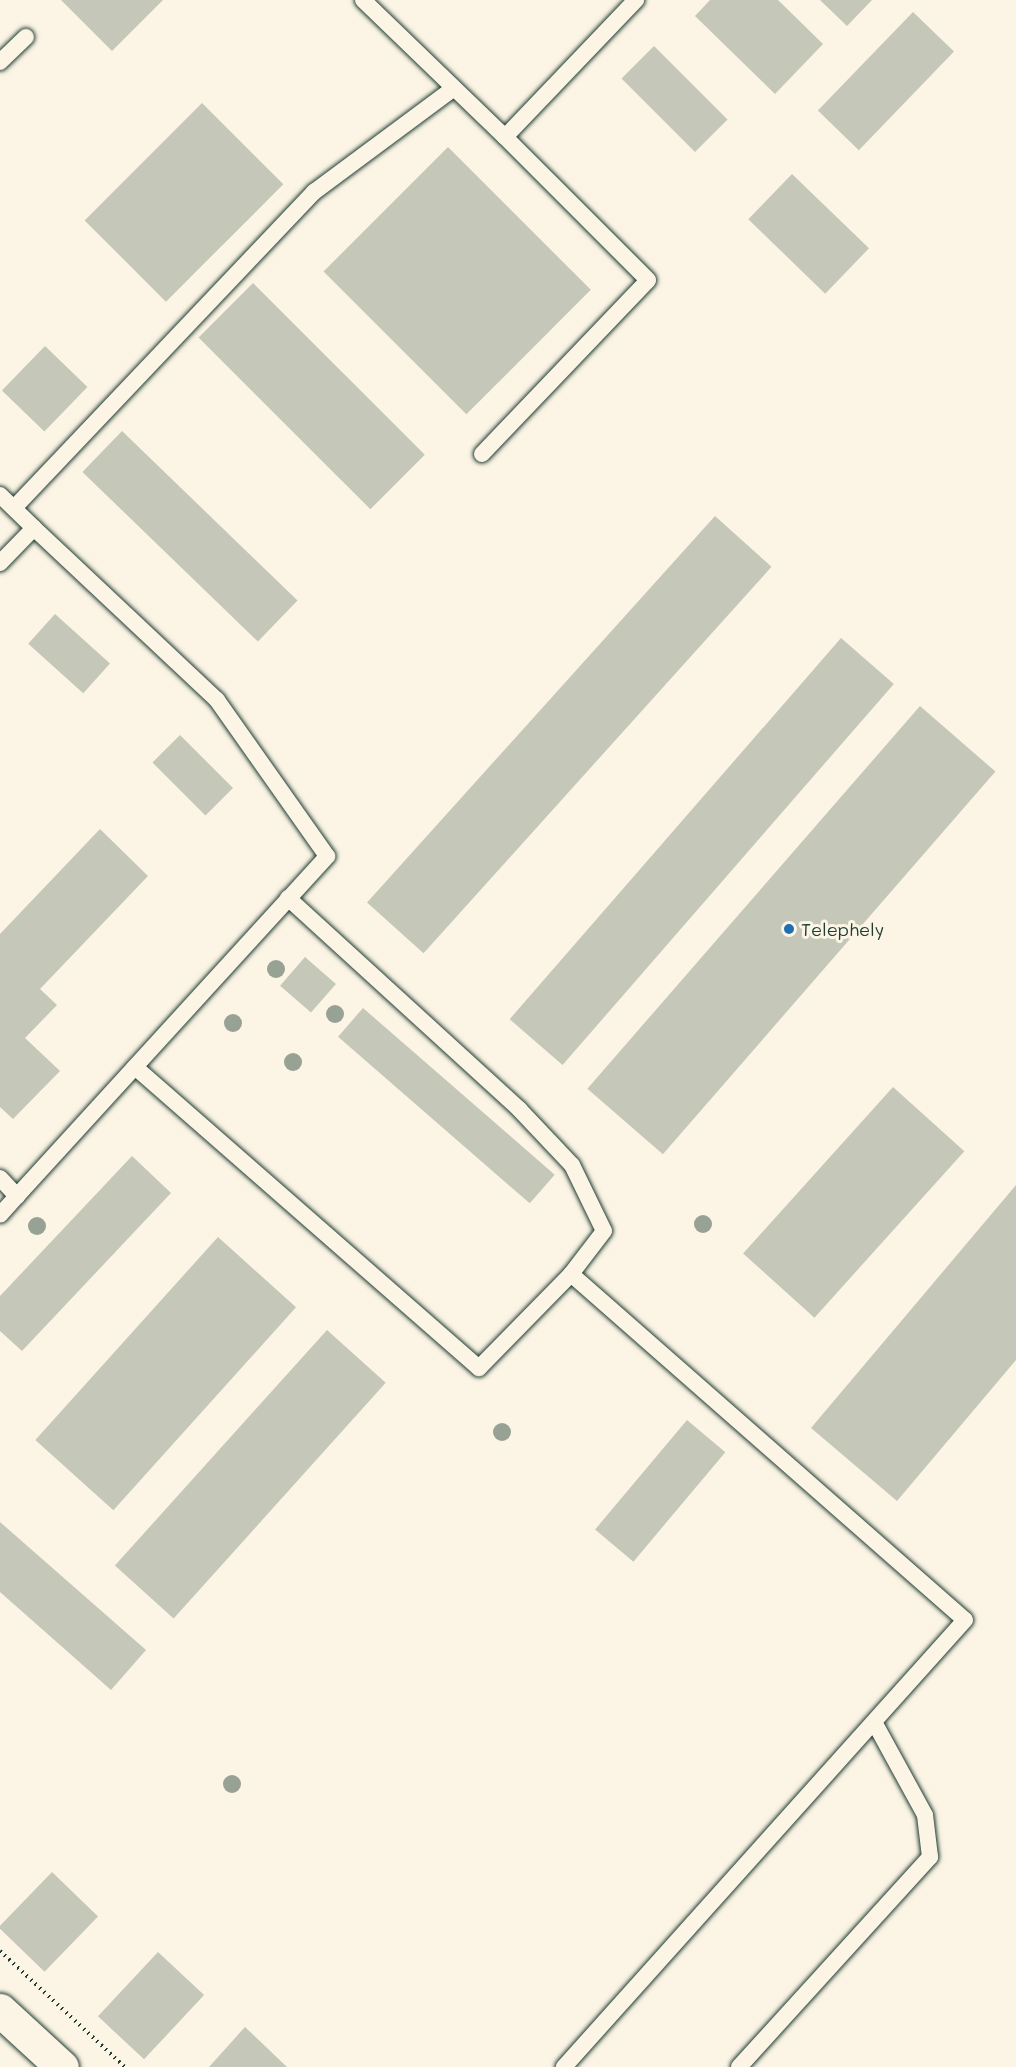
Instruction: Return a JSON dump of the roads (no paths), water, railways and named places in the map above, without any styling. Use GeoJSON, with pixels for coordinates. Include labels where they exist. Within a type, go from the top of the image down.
{"type":"FeatureCollection","features":[{"type":"Feature","properties":{"kind":"street"},"geometry":{"type":"LineString","coordinates":[[0,2010],[62,2067]]}},
{"type":"Feature","properties":{"kind":"lane"},"geometry":{"type":"LineString","coordinates":[[363,0],[648,280],[482,454]]}},
{"type":"Feature","properties":{"kind":"lane"},"geometry":{"type":"LineString","coordinates":[[505,137],[636,0]]}},
{"type":"Feature","properties":{"kind":"lane"},"geometry":{"type":"LineString","coordinates":[[0,62],[26,37]]}},
{"type":"Feature","properties":{"kind":"lane"},"geometry":{"type":"LineString","coordinates":[[14,508],[314,192],[454,88]]}},
{"type":"Feature","properties":{"kind":"lane"},"geometry":{"type":"LineString","coordinates":[[0,495],[217,700],[327,856],[0,1215]]}},
{"type":"Feature","properties":{"kind":"lane"},"geometry":{"type":"LineString","coordinates":[[0,563],[34,528]]}},
{"type":"Feature","properties":{"kind":"lane"},"geometry":{"type":"LineString","coordinates":[[135,1067],[479,1368],[572,1274],[604,1231],[572,1165],[519,1108],[288,898]]}},
{"type":"Feature","properties":{"kind":"lane"},"geometry":{"type":"LineString","coordinates":[[0,1178],[17,1196]]}},
{"type":"Feature","properties":{"kind":"lane"},"geometry":{"type":"LineString","coordinates":[[564,2067],[965,1620],[572,1274]]}},
{"type":"Feature","properties":{"kind":"lane"},"geometry":{"type":"LineString","coordinates":[[739,2067],[930,1857],[925,1815],[874,1722]]}},
{"type":"Feature","properties":{"kind":"place","name":"Telephely"},"geometry":{"type":"Point","coordinates":[789,929]}}]}
